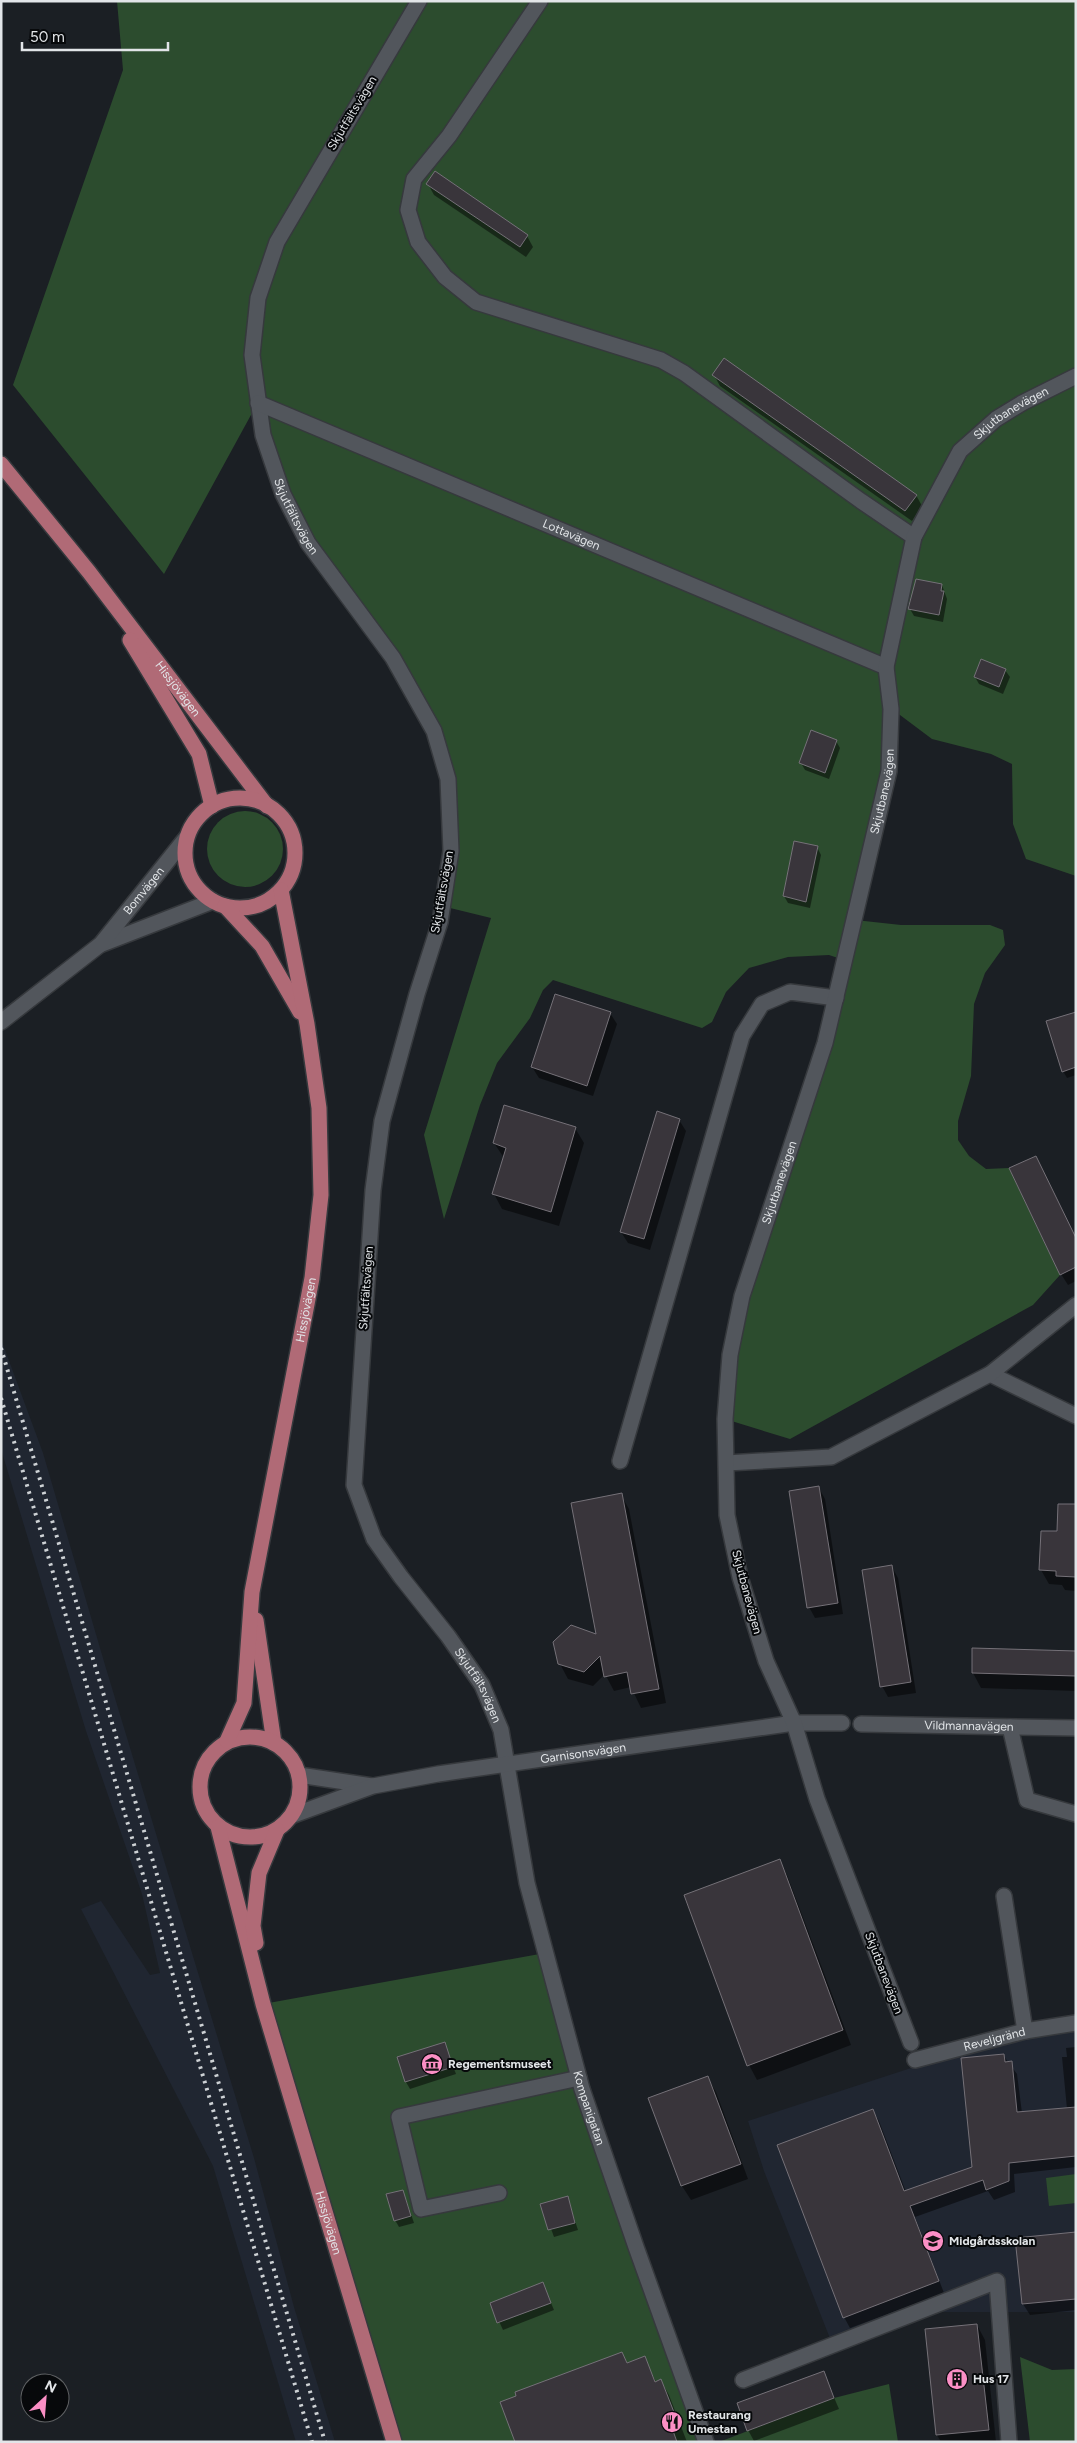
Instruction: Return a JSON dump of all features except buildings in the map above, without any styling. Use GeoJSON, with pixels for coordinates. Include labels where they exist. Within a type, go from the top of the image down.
{"type":"FeatureCollection","features":[{"type":"Feature","properties":{"kind":"main road","name":"Hissjövägen"},"geometry":{"type":"LineString","coordinates":[[1,464],[89,572],[267,806]]}},
{"type":"Feature","properties":{"kind":"main road","name":"Hissjövägen"},"geometry":{"type":"LineString","coordinates":[[89,572],[199,754],[212,806]]}},
{"type":"Feature","properties":{"kind":"main road"},"geometry":{"type":"LineString","coordinates":[[245,798],[267,806],[284,820],[294,842],[294,860],[290,876],[281,890],[266,902],[240,908],[219,904],[201,893],[190,878],[184,856],[186,838],[196,820],[212,806],[228,800],[245,798]]}},
{"type":"Feature","properties":{"kind":"main road","name":"Hissjövägen"},"geometry":{"type":"LineString","coordinates":[[227,1741],[244,1703],[252,1592],[312,1278],[321,1195],[319,1108],[308,1024],[281,890]]}},
{"type":"Feature","properties":{"kind":"main road","name":"Hissjövägen"},"geometry":{"type":"LineString","coordinates":[[219,904],[262,946],[308,1024]]}},
{"type":"Feature","properties":{"kind":"main road","name":"Hissjövägen"},"geometry":{"type":"LineString","coordinates":[[252,1592],[274,1743]]}},
{"type":"Feature","properties":{"kind":"main road"},"geometry":{"type":"LineString","coordinates":[[251,1736],[274,1743],[288,1754],[299,1775],[300,1790],[291,1816],[277,1830],[253,1837],[218,1827],[209,1818],[199,1797],[203,1766],[227,1741],[251,1736]]}},
{"type":"Feature","properties":{"kind":"main road","name":"Hissjövägen"},"geometry":{"type":"LineString","coordinates":[[218,1827],[263,2004],[394,2442]]}},
{"type":"Feature","properties":{"kind":"main road","name":"Hissjövägen"},"geometry":{"type":"LineString","coordinates":[[263,2004],[253,1926],[259,1873],[277,1830]]}},
{"type":"Feature","properties":{"kind":"street","name":"Skjutfältsvägen"},"geometry":{"type":"LineString","coordinates":[[419,1],[277,242],[258,298],[252,355],[263,436],[283,494],[308,543],[393,658],[434,731],[448,780],[451,852],[440,922],[417,994],[382,1121],[374,1180],[356,1431],[354,1485],[374,1539],[401,1578],[448,1636],[482,1685],[501,1730],[507,1764]]}},
{"type":"Feature","properties":{"kind":"street"},"geometry":{"type":"LineString","coordinates":[[540,1],[449,136],[414,179],[408,210],[418,242],[445,277],[476,302],[661,360],[684,373],[914,537]]}},
{"type":"Feature","properties":{"kind":"street","name":"Skjutbanevägen"},"geometry":{"type":"LineString","coordinates":[[911,2043],[816,1799],[794,1723],[766,1661],[740,1577],[728,1515],[725,1418],[730,1355],[742,1296],[825,1043],[889,771],[892,709],[886,666],[914,537],[960,451],[996,419],[1022,403],[1076,376]]}},
{"type":"Feature","properties":{"kind":"street","name":"Lottavägen"},"geometry":{"type":"LineString","coordinates":[[258,403],[886,666]]}},
{"type":"Feature","properties":{"kind":"street","name":"Bomvägen"},"geometry":{"type":"LineString","coordinates":[[1,1022],[101,944],[186,838]]}},
{"type":"Feature","properties":{"kind":"street","name":"Bomvägen"},"geometry":{"type":"LineString","coordinates":[[101,944],[219,904]]}},
{"type":"Feature","properties":{"kind":"street"},"geometry":{"type":"LineString","coordinates":[[620,1461],[742,1036],[762,1004],[790,992],[836,998]]}},
{"type":"Feature","properties":{"kind":"street"},"geometry":{"type":"LineString","coordinates":[[727,1463],[831,1456],[990,1374],[1076,1306]]}},
{"type":"Feature","properties":{"kind":"street"},"geometry":{"type":"LineString","coordinates":[[990,1374],[1076,1416]]}},
{"type":"Feature","properties":{"kind":"street"},"geometry":{"type":"LineString","coordinates":[[794,1723],[842,1723]]}},
{"type":"Feature","properties":{"kind":"street","name":"Garnisonsvägen"},"geometry":{"type":"LineString","coordinates":[[291,1816],[373,1786],[507,1764],[794,1723]]}},
{"type":"Feature","properties":{"kind":"street","name":"Vildmannavägen"},"geometry":{"type":"LineString","coordinates":[[861,1724],[1076,1728]]}},
{"type":"Feature","properties":{"kind":"street"},"geometry":{"type":"LineString","coordinates":[[1010,1727],[1027,1800],[1076,1814]]}},
{"type":"Feature","properties":{"kind":"street","name":"Kompanigatan"},"geometry":{"type":"LineString","coordinates":[[507,1764],[527,1882],[579,2078],[636,2247],[706,2442]]}},
{"type":"Feature","properties":{"kind":"street","name":"Garnisonsvägen"},"geometry":{"type":"LineString","coordinates":[[299,1775],[373,1786]]}},
{"type":"Feature","properties":{"kind":"street"},"geometry":{"type":"LineString","coordinates":[[1004,1896],[1025,2031]]}},
{"type":"Feature","properties":{"kind":"street","name":"Reveljgränd"},"geometry":{"type":"LineString","coordinates":[[915,2060],[1025,2031],[1076,2023]]}},
{"type":"Feature","properties":{"kind":"street"},"geometry":{"type":"LineString","coordinates":[[499,2193],[421,2210],[399,2117],[579,2078]]}},
{"type":"Feature","properties":{"kind":"street"},"geometry":{"type":"LineString","coordinates":[[743,2380],[997,2281],[1009,2442]]}},
{"type":"Feature","properties":{"kind":"shaded area"},"geometry":{"type":"Polygon","coordinates":[[[1,1339],[43,1453],[254,2158],[294,2307],[335,2442],[296,2442],[213,2166],[81,1909],[101,1901],[150,1975],[160,1973],[142,1894],[86,1731],[1,1449],[1,1339]]]}},
{"type":"Feature","properties":{"kind":"shaded area","name":"Midgårdsskolan"},"geometry":{"type":"Polygon","coordinates":[[[1076,2023],[1076,2312],[920,2312],[833,2346],[764,2171],[748,2121],[1025,2031],[1076,2023]]]}},
{"type":"Feature","properties":{"kind":"green space"},"geometry":{"type":"Polygon","coordinates":[[[117,1],[1076,1],[1076,876],[1026,859],[1013,824],[1012,764],[991,754],[932,739],[892,709],[889,771],[846,919],[901,925],[990,925],[1003,930],[1005,945],[985,973],[974,1004],[971,1076],[958,1121],[958,1140],[969,1156],[986,1169],[1009,1168],[1060,1275],[1033,1305],[790,1439],[725,1419],[730,1355],[844,960],[829,955],[788,957],[749,968],[726,992],[712,1022],[702,1028],[553,980],[543,990],[530,1018],[497,1063],[480,1105],[444,1219],[424,1135],[491,918],[442,906],[451,851],[434,731],[308,543],[257,404],[164,574],[13,385],[123,70],[117,1]]]}},
{"type":"Feature","properties":{"kind":"green space"},"geometry":{"type":"Polygon","coordinates":[[[245,811],[259,814],[272,822],[280,835],[283,849],[280,863],[272,876],[259,884],[245,887],[231,884],[218,876],[210,863],[207,849],[210,835],[218,822],[231,814],[245,811]]]}},
{"type":"Feature","properties":{"kind":"green space"},"geometry":{"type":"Polygon","coordinates":[[[545,1953],[706,2442],[394,2442],[263,2004],[545,1953]]]}},
{"type":"Feature","properties":{"kind":"green space"},"geometry":{"type":"Polygon","coordinates":[[[1076,2174],[1076,2203],[1049,2206],[1046,2178],[1076,2174]]]}},
{"type":"Feature","properties":{"kind":"green space"},"geometry":{"type":"Polygon","coordinates":[[[1020,2357],[1052,2370],[1076,2369],[1076,2442],[1030,2442],[1020,2357]]]}},
{"type":"Feature","properties":{"kind":"green space"},"geometry":{"type":"Polygon","coordinates":[[[889,2384],[898,2442],[719,2442],[834,2398],[889,2384]]]}},
{"type":"Feature","properties":{"kind":"railway"},"geometry":{"type":"LineString","coordinates":[[1,1348],[325,2442]]}},
{"type":"Feature","properties":{"kind":"railway"},"geometry":{"type":"LineString","coordinates":[[1,1398],[312,2442]]}},
{"type":"Feature","properties":{"kind":"place","name":"Regementsmuseet"},"geometry":{"type":"Point","coordinates":[432,2064]}},
{"type":"Feature","properties":{"kind":"place","name":"Midgårdsskolan"},"geometry":{"type":"Point","coordinates":[933,2241]}},
{"type":"Feature","properties":{"kind":"place","name":"Hus 17"},"geometry":{"type":"Point","coordinates":[957,2379]}},
{"type":"Feature","properties":{"kind":"place","name":"Restaurang Umestan"},"geometry":{"type":"Point","coordinates":[672,2422]}}]}
